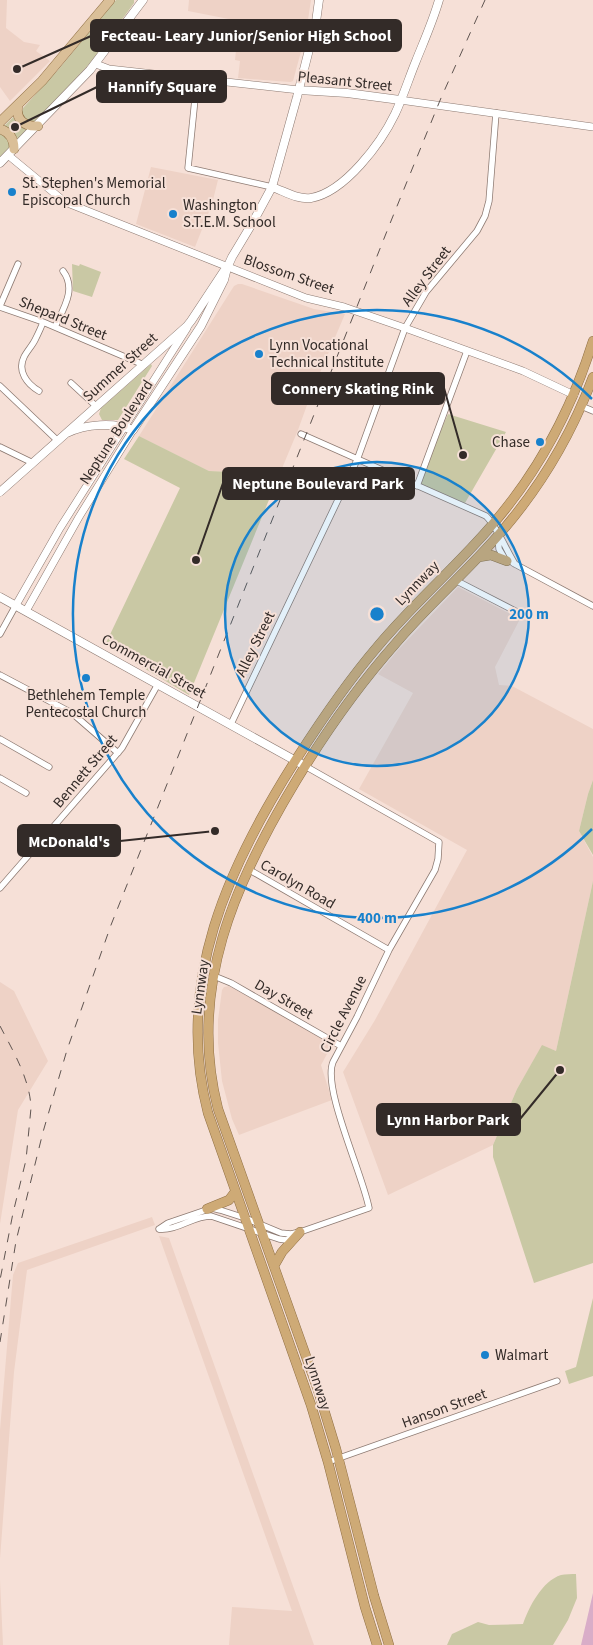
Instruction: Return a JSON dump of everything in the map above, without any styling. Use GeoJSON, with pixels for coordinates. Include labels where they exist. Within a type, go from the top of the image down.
{"type":"FeatureCollection","features":[{"type":"Feature","properties":{"kind":"highway","name":"Lynnway"},"geometry":{"type":"LineString","coordinates":[[377,1645],[365,1607],[328,1462],[302,1376],[208,1113],[201,1081],[197,1039],[199,993],[210,938],[231,877],[250,839],[296,760],[376,647],[492,525],[523,486],[558,429],[574,395],[593,341]]}},
{"type":"Feature","properties":{"kind":"highway","name":"Lynnway"},"geometry":{"type":"LineString","coordinates":[[389,1645],[374,1596],[339,1458],[316,1384],[221,1118],[212,1082],[209,1055],[208,1028],[214,976],[228,919],[247,869],[305,766],[372,671],[415,621],[498,536],[524,504],[564,442],[593,377]]}},
{"type":"Feature","properties":{"kind":"highway"},"geometry":{"type":"LineString","coordinates":[[574,395],[583,403]]}},
{"type":"Feature","properties":{"kind":"highway"},"geometry":{"type":"LineString","coordinates":[[476,558],[489,555],[511,562]]}},
{"type":"Feature","properties":{"kind":"highway"},"geometry":{"type":"LineString","coordinates":[[207,1209],[229,1200],[235,1192]]}},
{"type":"Feature","properties":{"kind":"highway"},"geometry":{"type":"LineString","coordinates":[[274,1266],[280,1254],[300,1232]]}},
{"type":"Feature","properties":{"kind":"main road"},"geometry":{"type":"LineString","coordinates":[[0,122],[46,76],[110,0]]}},
{"type":"Feature","properties":{"kind":"main road","name":"Neptune Boulevard"},"geometry":{"type":"LineString","coordinates":[[191,321],[227,268],[272,186],[299,90],[316,22],[319,0]]}},
{"type":"Feature","properties":{"kind":"main road"},"geometry":{"type":"LineString","coordinates":[[272,186],[296,196],[309,198],[324,195],[341,184],[356,169],[380,139],[396,113],[439,0]]}},
{"type":"Feature","properties":{"kind":"main road"},"geometry":{"type":"LineString","coordinates":[[0,164],[96,64],[141,1]]}},
{"type":"Feature","properties":{"kind":"main road","name":"Pleasant Street"},"geometry":{"type":"LineString","coordinates":[[299,90],[347,93],[400,100]]}},
{"type":"Feature","properties":{"kind":"main road"},"geometry":{"type":"LineString","coordinates":[[18,105],[17,112],[21,121],[27,126],[38,126]]}},
{"type":"Feature","properties":{"kind":"main road"},"geometry":{"type":"LineString","coordinates":[[0,129],[10,134],[14,141],[11,152]]}},
{"type":"Feature","properties":{"kind":"main road","name":"Neptune Boulevard"},"geometry":{"type":"LineString","coordinates":[[133,430],[201,326],[224,280],[227,268]]}},
{"type":"Feature","properties":{"kind":"main road","name":"Summer Street"},"geometry":{"type":"LineString","coordinates":[[0,492],[191,321]]}},
{"type":"Feature","properties":{"kind":"main road"},"geometry":{"type":"LineString","coordinates":[[97,406],[95,418],[104,426]]}},
{"type":"Feature","properties":{"kind":"main road","name":"Summer Street"},"geometry":{"type":"LineString","coordinates":[[67,433],[80,428],[104,426],[123,427],[133,430]]}},
{"type":"Feature","properties":{"kind":"main road","name":"Commercial Street"},"geometry":{"type":"LineString","coordinates":[[0,597],[296,760]]}},
{"type":"Feature","properties":{"kind":"main road"},"geometry":{"type":"LineString","coordinates":[[296,760],[305,766]]}},
{"type":"Feature","properties":{"kind":"street","name":"Pleasant Street"},"geometry":{"type":"LineString","coordinates":[[96,64],[110,69],[299,90]]}},
{"type":"Feature","properties":{"kind":"street"},"geometry":{"type":"LineString","coordinates":[[197,79],[188,168],[272,186]]}},
{"type":"Feature","properties":{"kind":"street","name":"Pleasant Street"},"geometry":{"type":"LineString","coordinates":[[400,100],[593,127]]}},
{"type":"Feature","properties":{"kind":"street","name":"Alley Street"},"geometry":{"type":"LineString","coordinates":[[231,724],[357,460],[405,328],[426,292],[476,231],[485,216],[489,201],[496,113]]}},
{"type":"Feature","properties":{"kind":"street","name":"Blossom Street"},"geometry":{"type":"LineString","coordinates":[[11,152],[65,202],[306,298],[344,307],[467,350],[525,372],[574,395]]}},
{"type":"Feature","properties":{"kind":"street"},"geometry":{"type":"LineString","coordinates":[[0,307],[18,264]]}},
{"type":"Feature","properties":{"kind":"street"},"geometry":{"type":"LineString","coordinates":[[55,327],[69,292],[68,280],[63,271]]}},
{"type":"Feature","properties":{"kind":"street","name":"Shepard Street"},"geometry":{"type":"LineString","coordinates":[[0,307],[44,322],[144,365]]}},
{"type":"Feature","properties":{"kind":"street","name":"Neptune Boulevard"},"geometry":{"type":"LineString","coordinates":[[16,605],[60,528],[191,321]]}},
{"type":"Feature","properties":{"kind":"street"},"geometry":{"type":"LineString","coordinates":[[39,390],[24,377],[22,366],[24,357],[35,342],[44,322]]}},
{"type":"Feature","properties":{"kind":"street"},"geometry":{"type":"LineString","coordinates":[[417,486],[467,350]]}},
{"type":"Feature","properties":{"kind":"street"},"geometry":{"type":"LineString","coordinates":[[71,384],[97,406]]}},
{"type":"Feature","properties":{"kind":"street"},"geometry":{"type":"LineString","coordinates":[[0,386],[58,441]]}},
{"type":"Feature","properties":{"kind":"street"},"geometry":{"type":"LineString","coordinates":[[583,403],[593,411]]}},
{"type":"Feature","properties":{"kind":"street","name":"Neptune Boulevard"},"geometry":{"type":"LineString","coordinates":[[26,611],[78,517],[133,430]]}},
{"type":"Feature","properties":{"kind":"street"},"geometry":{"type":"LineString","coordinates":[[300,434],[485,516],[498,536],[503,540],[511,562]]}},
{"type":"Feature","properties":{"kind":"street"},"geometry":{"type":"LineString","coordinates":[[0,447],[33,463]]}},
{"type":"Feature","properties":{"kind":"street"},"geometry":{"type":"LineString","coordinates":[[498,536],[499,549],[503,557],[593,606]]}},
{"type":"Feature","properties":{"kind":"street"},"geometry":{"type":"LineString","coordinates":[[455,580],[523,615]]}},
{"type":"Feature","properties":{"kind":"street"},"geometry":{"type":"LineString","coordinates":[[0,634],[16,605]]}},
{"type":"Feature","properties":{"kind":"street"},"geometry":{"type":"LineString","coordinates":[[0,675],[72,713],[118,753]]}},
{"type":"Feature","properties":{"kind":"street","name":"Bennett Street"},"geometry":{"type":"LineString","coordinates":[[1,885],[118,753],[129,738],[158,684]]}},
{"type":"Feature","properties":{"kind":"street"},"geometry":{"type":"LineString","coordinates":[[0,740],[49,767]]}},
{"type":"Feature","properties":{"kind":"street","name":"Circle Avenue"},"geometry":{"type":"LineString","coordinates":[[300,1232],[369,1208],[343,1127],[330,1078],[331,1066],[389,950],[435,870],[439,842],[305,766]]}},
{"type":"Feature","properties":{"kind":"street"},"geometry":{"type":"LineString","coordinates":[[0,778],[26,793]]}},
{"type":"Feature","properties":{"kind":"street","name":"Carolyn Road"},"geometry":{"type":"LineString","coordinates":[[247,869],[389,950]]}},
{"type":"Feature","properties":{"kind":"street","name":"Day Street"},"geometry":{"type":"LineString","coordinates":[[214,976],[228,981],[341,1046]]}},
{"type":"Feature","properties":{"kind":"street"},"geometry":{"type":"LineString","coordinates":[[300,1232],[283,1234],[261,1229],[249,1229],[209,1216],[160,1230],[168,1223],[207,1209],[217,1209],[245,1218],[261,1229],[284,1240],[300,1232]]}},
{"type":"Feature","properties":{"kind":"street","name":"Hanson Street"},"geometry":{"type":"LineString","coordinates":[[339,1458],[557,1381]]}},
{"type":"Feature","properties":{"kind":"street"},"geometry":{"type":"LineString","coordinates":[[328,1462],[339,1458]]}},
{"type":"Feature","properties":{"kind":"shaded area"},"geometry":{"type":"Polygon","coordinates":[[[0,0],[7,0],[6,28],[24,42],[40,45],[36,51],[50,61],[10,101],[0,87],[0,0]]]}},
{"type":"Feature","properties":{"kind":"shaded area"},"geometry":{"type":"Polygon","coordinates":[[[189,0],[311,0],[306,33],[293,81],[238,78],[240,61],[235,60],[239,21],[188,11],[189,0]]]}},
{"type":"Feature","properties":{"kind":"shaded area","name":"Washington S.T.E.M. School"},"geometry":{"type":"Polygon","coordinates":[[[151,167],[218,180],[212,204],[195,247],[136,224],[151,167]]]}},
{"type":"Feature","properties":{"kind":"shaded area","name":"Lynn Vocational Technical Institute"},"geometry":{"type":"Polygon","coordinates":[[[238,284],[314,309],[345,314],[273,490],[232,472],[209,471],[139,436],[234,286],[238,284]]]}},
{"type":"Feature","properties":{"kind":"shaded area"},"geometry":{"type":"Polygon","coordinates":[[[458,587],[520,619],[495,667],[499,685],[512,686],[593,729],[593,780],[579,831],[593,857],[593,881],[556,1051],[542,1046],[517,1089],[493,1145],[388,1195],[343,1072],[375,1020],[467,850],[359,789],[413,693],[378,674],[398,650],[458,587]]]}},
{"type":"Feature","properties":{"kind":"shaded area"},"geometry":{"type":"Polygon","coordinates":[[[0,982],[14,991],[48,1061],[18,1110],[0,1224],[0,982]]]}},
{"type":"Feature","properties":{"kind":"shaded area"},"geometry":{"type":"Polygon","coordinates":[[[229,986],[324,1039],[329,1048],[321,1065],[332,1100],[239,1135],[232,1119],[222,1081],[218,1043],[218,1020],[222,990],[224,987],[229,986]]]}},
{"type":"Feature","properties":{"kind":"shaded area"},"geometry":{"type":"Polygon","coordinates":[[[152,1217],[155,1225],[27,1270],[14,1372],[0,1559],[0,1430],[13,1275],[18,1263],[152,1217]]]}},
{"type":"Feature","properties":{"kind":"shaded area"},"geometry":{"type":"Polygon","coordinates":[[[159,1236],[169,1238],[314,1645],[229,1645],[232,1607],[292,1611],[159,1236]]]}},
{"type":"Feature","properties":{"kind":"shaded area"},"geometry":{"type":"Polygon","coordinates":[[[0,1580],[3,1645],[0,1645],[0,1580]]]}},
{"type":"Feature","properties":{"kind":"shaded area"},"geometry":{"type":"Polygon","coordinates":[[[593,1593],[593,1645],[581,1645],[593,1593]]]}},
{"type":"Feature","properties":{"kind":"green space"},"geometry":{"type":"Polygon","coordinates":[[[116,0],[134,0],[134,3],[91,62],[37,121],[25,119],[22,112],[23,108],[58,70],[116,0]]]}},
{"type":"Feature","properties":{"kind":"green space"},"geometry":{"type":"Polygon","coordinates":[[[13,117],[19,126],[27,130],[18,139],[12,131],[4,126],[13,117]]]}},
{"type":"Feature","properties":{"kind":"green space"},"geometry":{"type":"Polygon","coordinates":[[[0,132],[3,132],[11,144],[0,159],[0,132]]]}},
{"type":"Feature","properties":{"kind":"green space"},"geometry":{"type":"Polygon","coordinates":[[[72,264],[79,266],[80,264],[101,272],[92,297],[73,291],[72,264]]]}},
{"type":"Feature","properties":{"kind":"green space"},"geometry":{"type":"Polygon","coordinates":[[[151,364],[152,366],[118,420],[102,420],[99,414],[101,408],[151,364]]]}},
{"type":"Feature","properties":{"kind":"green space"},"geometry":{"type":"Polygon","coordinates":[[[448,414],[506,432],[465,503],[417,483],[448,414]]]}},
{"type":"Feature","properties":{"kind":"green space"},"geometry":{"type":"Polygon","coordinates":[[[139,436],[209,471],[232,472],[273,490],[189,695],[105,645],[180,488],[124,459],[139,436]]]}},
{"type":"Feature","properties":{"kind":"green space"},"geometry":{"type":"Polygon","coordinates":[[[593,780],[593,855],[579,831],[593,780]]]}},
{"type":"Feature","properties":{"kind":"green space"},"geometry":{"type":"Polygon","coordinates":[[[593,881],[593,1263],[534,1283],[493,1157],[493,1145],[517,1089],[542,1045],[556,1051],[593,881]]]}},
{"type":"Feature","properties":{"kind":"green space"},"geometry":{"type":"Polygon","coordinates":[[[593,1298],[593,1376],[569,1384],[565,1371],[576,1367],[593,1298]]]}},
{"type":"Feature","properties":{"kind":"green space"},"geometry":{"type":"Polygon","coordinates":[[[576,1574],[577,1598],[568,1620],[553,1645],[447,1645],[452,1634],[478,1622],[489,1625],[523,1624],[537,1595],[548,1583],[561,1575],[576,1574]]]}},
{"type":"Feature","properties":{"kind":"railway"},"geometry":{"type":"LineString","coordinates":[[0,1342],[16,1241],[43,1132],[67,1050],[111,925],[391,221],[441,98],[485,0]]}},
{"type":"Feature","properties":{"kind":"railway"},"geometry":{"type":"LineString","coordinates":[[0,1026],[28,1086],[31,1108],[26,1160],[0,1280]]}},
{"type":"Feature","properties":{"kind":"place","name":"Fecteau- Leary Junior/Senior High School"},"geometry":{"type":"Point","coordinates":[17,69]}},
{"type":"Feature","properties":{"kind":"place","name":"Hannify Square"},"geometry":{"type":"Point","coordinates":[15,127]}},
{"type":"Feature","properties":{"kind":"place","name":"St. Stephen's Memorial Episcopal Church"},"geometry":{"type":"Point","coordinates":[12,192]}},
{"type":"Feature","properties":{"kind":"place","name":"Washington S.T.E.M. School"},"geometry":{"type":"Point","coordinates":[173,214]}},
{"type":"Feature","properties":{"kind":"place","name":"Lynn Vocational Technical Institute"},"geometry":{"type":"Point","coordinates":[259,354]}},
{"type":"Feature","properties":{"kind":"place","name":"Chase"},"geometry":{"type":"Point","coordinates":[540,442]}},
{"type":"Feature","properties":{"kind":"place","name":"Connery Skating Rink"},"geometry":{"type":"Point","coordinates":[463,455]}},
{"type":"Feature","properties":{"kind":"place","name":"Neptune Boulevard Park"},"geometry":{"type":"Point","coordinates":[196,560]}},
{"type":"Feature","properties":{"kind":"place","name":"Bethlehem Temple Pentecostal Church"},"geometry":{"type":"Point","coordinates":[86,678]}},
{"type":"Feature","properties":{"kind":"place","name":"McDonald's"},"geometry":{"type":"Point","coordinates":[215,831]}},
{"type":"Feature","properties":{"kind":"place","name":"Lynn Harbor Park"},"geometry":{"type":"Point","coordinates":[560,1070]}},
{"type":"Feature","properties":{"kind":"place","name":"Walmart"},"geometry":{"type":"Point","coordinates":[485,1355]}}]}
